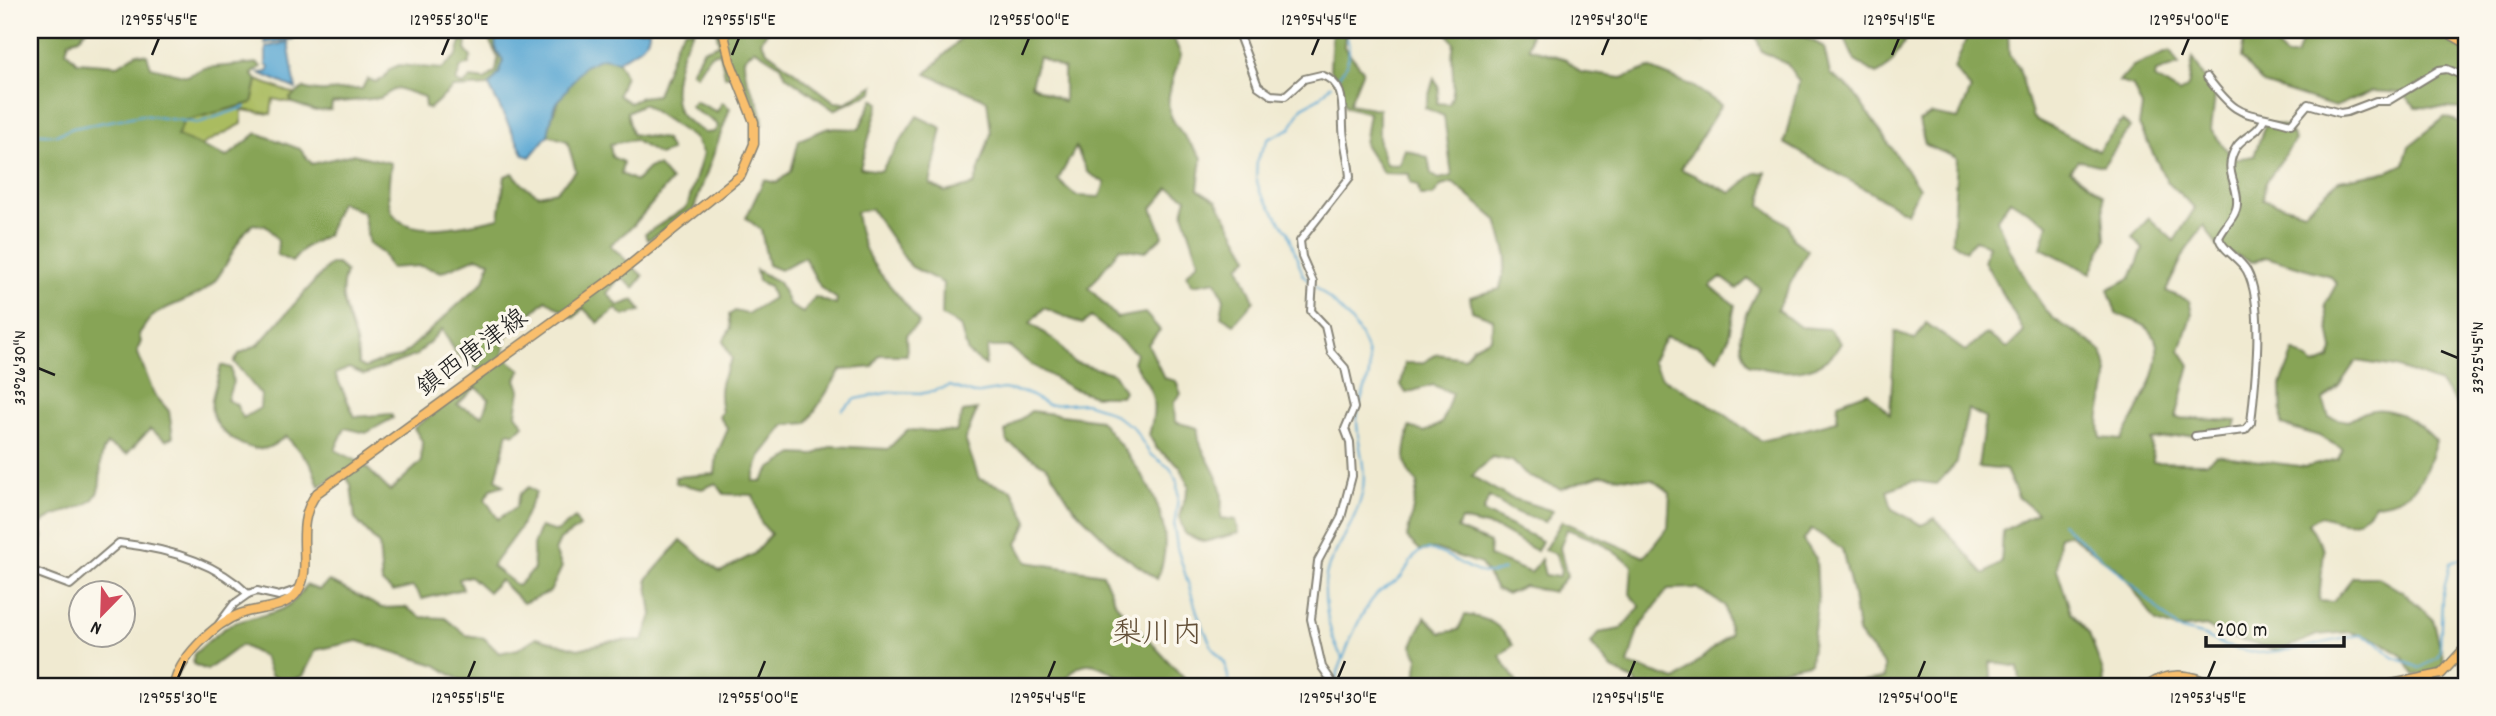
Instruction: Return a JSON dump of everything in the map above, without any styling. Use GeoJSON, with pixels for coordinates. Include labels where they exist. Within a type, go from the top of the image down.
{"type":"FeatureCollection","features":[{"type":"Feature","properties":{"kind":"highway"},"geometry":{"type":"LineString","coordinates":[[2445,30],[2466,42]]}},
{"type":"Feature","properties":{"kind":"main road","name":"鎮西唐津線"},"geometry":{"type":"LineString","coordinates":[[299,589],[304,571],[304,517],[317,493],[621,272],[741,174],[754,144],[754,122],[733,69],[723,30]]}},
{"type":"Feature","properties":{"kind":"main road"},"geometry":{"type":"LineString","coordinates":[[174,686],[177,673],[187,657],[217,629],[238,615],[286,602],[299,589]]}},
{"type":"Feature","properties":{"kind":"main road"},"geometry":{"type":"LineString","coordinates":[[2382,686],[2441,674],[2466,647]]}},
{"type":"Feature","properties":{"kind":"main road"},"geometry":{"type":"LineString","coordinates":[[2147,686],[2160,678],[2180,675],[2193,676],[2213,686]]}},
{"type":"Feature","properties":{"kind":"street"},"geometry":{"type":"LineString","coordinates":[[1237,30],[1258,86],[1263,91],[1285,96],[1304,79],[1321,75],[1334,82],[1344,107],[1343,135],[1350,177],[1304,234],[1300,249],[1313,282],[1311,311],[1325,326],[1331,352],[1345,368],[1354,408],[1345,429],[1353,461],[1352,476],[1340,518],[1318,561],[1311,619],[1322,667],[1335,686]]}},
{"type":"Feature","properties":{"kind":"street"},"geometry":{"type":"LineString","coordinates":[[2207,76],[2228,104],[2245,115],[2291,124],[2308,104],[2340,113],[2376,101],[2388,101],[2439,70],[2447,69],[2466,77]]}},
{"type":"Feature","properties":{"kind":"street"},"geometry":{"type":"LineString","coordinates":[[2195,436],[2245,430],[2252,423],[2257,327],[2252,287],[2246,269],[2219,238],[2236,210],[2236,192],[2229,172],[2238,146],[2255,134],[2264,119]]}},
{"type":"Feature","properties":{"kind":"street"},"geometry":{"type":"LineString","coordinates":[[30,570],[70,585],[119,543],[169,550],[236,584],[248,593]]}},
{"type":"Feature","properties":{"kind":"street"},"geometry":{"type":"LineString","coordinates":[[217,629],[234,604],[248,593],[257,591],[279,596],[299,589]]}},
{"type":"Feature","properties":{"kind":"green space"},"geometry":{"type":"Polygon","coordinates":[[[30,30],[86,30],[79,38],[69,41],[66,51],[77,62],[118,65],[137,53],[147,55],[151,67],[187,76],[204,68],[258,63],[261,67],[252,74],[257,80],[252,103],[184,121],[177,136],[227,157],[257,133],[300,149],[312,164],[353,154],[391,163],[388,196],[394,215],[404,223],[435,228],[499,218],[505,176],[513,173],[523,185],[539,195],[556,191],[576,171],[567,141],[548,135],[553,113],[573,78],[591,61],[607,58],[618,61],[625,75],[618,95],[630,103],[641,97],[657,95],[677,41],[685,30],[694,30],[684,48],[677,72],[677,107],[684,119],[705,133],[714,132],[718,126],[690,106],[695,101],[717,112],[722,102],[730,108],[693,211],[648,240],[645,234],[687,207],[703,154],[695,139],[643,104],[627,112],[632,134],[665,139],[671,151],[659,155],[634,140],[610,144],[612,157],[623,162],[621,174],[636,181],[650,167],[658,166],[671,181],[633,226],[610,245],[643,276],[634,288],[621,277],[607,293],[618,306],[634,300],[641,311],[624,316],[616,309],[598,323],[583,308],[574,318],[546,300],[507,336],[503,356],[521,370],[516,379],[520,390],[516,414],[524,425],[515,434],[508,432],[496,479],[504,485],[491,489],[485,499],[498,519],[516,507],[520,494],[529,487],[536,492],[520,528],[492,566],[518,586],[534,569],[533,545],[540,527],[557,532],[575,518],[580,527],[560,540],[555,551],[562,567],[550,592],[523,603],[500,580],[488,592],[470,576],[459,579],[463,589],[422,599],[413,587],[393,592],[382,583],[379,545],[355,519],[351,485],[343,472],[319,486],[311,464],[286,436],[267,448],[250,447],[226,434],[215,420],[212,401],[221,365],[231,368],[233,382],[227,400],[236,404],[243,418],[260,408],[261,395],[234,362],[239,354],[259,344],[330,264],[337,264],[346,272],[343,285],[345,308],[358,352],[358,364],[365,368],[383,360],[401,357],[484,281],[490,261],[477,257],[442,272],[420,266],[390,268],[383,254],[369,244],[363,212],[340,202],[327,235],[305,247],[292,262],[277,255],[278,241],[267,226],[253,224],[214,282],[198,294],[158,312],[148,321],[139,334],[141,342],[137,351],[154,394],[169,411],[173,437],[166,440],[150,429],[127,454],[107,444],[101,458],[96,495],[85,505],[52,517],[40,525],[43,537],[35,563],[30,564],[30,30]],[[442,329],[417,355],[364,375],[349,368],[335,374],[355,417],[391,414],[393,418],[366,433],[345,428],[335,450],[363,464],[390,491],[421,462],[422,441],[414,428],[473,384],[478,369],[457,355],[442,329]],[[476,387],[457,405],[482,416],[489,399],[476,387]]]}},
{"type":"Feature","properties":{"kind":"green space"},"geometry":{"type":"Polygon","coordinates":[[[484,30],[504,30],[495,49],[503,60],[500,72],[489,86],[453,88],[429,109],[425,107],[424,97],[397,88],[380,98],[332,103],[331,110],[315,111],[292,103],[290,98],[304,88],[325,91],[362,89],[367,79],[376,82],[383,79],[390,69],[399,65],[442,69],[457,55],[461,41],[467,41],[466,51],[471,57],[469,64],[461,67],[456,82],[463,85],[471,78],[485,80],[496,71],[498,58],[484,30]]]}},
{"type":"Feature","properties":{"kind":"green space"},"geometry":{"type":"Polygon","coordinates":[[[716,30],[768,30],[761,41],[767,51],[835,102],[845,103],[874,85],[873,92],[834,110],[786,76],[781,66],[754,49],[744,59],[744,69],[762,114],[763,124],[759,124],[752,100],[738,75],[725,76],[720,52],[710,55],[696,75],[691,72],[703,50],[719,44],[716,30]]]}},
{"type":"Feature","properties":{"kind":"green space"},"geometry":{"type":"Polygon","coordinates":[[[962,30],[1170,30],[1181,55],[1170,89],[1169,111],[1202,158],[1198,189],[1217,201],[1249,257],[1239,266],[1254,301],[1234,324],[1221,316],[1224,299],[1216,281],[1193,285],[1186,275],[1199,261],[1183,213],[1187,198],[1169,188],[1152,208],[1163,236],[1145,252],[1120,248],[1089,288],[1117,318],[1145,313],[1160,330],[1148,344],[1164,378],[1176,381],[1181,394],[1174,402],[1175,422],[1198,428],[1203,451],[1219,482],[1221,518],[1236,520],[1239,533],[1204,542],[1185,534],[1179,517],[1189,486],[1180,466],[1157,449],[1149,435],[1154,404],[1145,381],[1133,362],[1136,353],[1091,317],[1082,324],[1044,308],[1030,323],[1057,342],[1073,362],[1113,373],[1124,391],[1121,396],[1095,396],[1071,388],[1029,363],[1010,347],[988,347],[985,365],[968,353],[960,326],[942,316],[943,283],[910,266],[871,209],[856,212],[865,248],[872,262],[919,323],[906,335],[907,355],[879,355],[873,367],[841,370],[807,423],[785,425],[760,457],[753,481],[762,481],[770,469],[794,454],[813,455],[832,446],[888,449],[907,430],[956,432],[963,412],[977,410],[965,439],[979,479],[1012,490],[1028,522],[1017,544],[1027,562],[1103,574],[1116,604],[1191,686],[1141,686],[1089,664],[1080,666],[1063,686],[469,686],[436,665],[358,641],[316,650],[303,676],[285,682],[271,675],[264,657],[241,645],[207,670],[193,664],[194,654],[227,627],[283,609],[299,596],[306,585],[319,590],[329,581],[382,608],[405,607],[421,617],[445,618],[466,635],[484,638],[499,653],[518,649],[537,637],[578,649],[612,641],[643,640],[652,615],[647,579],[681,540],[720,572],[754,554],[771,534],[761,523],[753,495],[724,494],[716,483],[702,489],[676,483],[675,477],[715,474],[717,454],[728,429],[719,416],[722,412],[721,384],[732,359],[723,341],[731,328],[729,315],[735,311],[747,314],[773,298],[769,286],[758,281],[756,270],[779,282],[790,306],[803,313],[815,297],[836,305],[837,299],[821,288],[804,257],[780,270],[768,265],[761,230],[746,218],[764,180],[777,183],[791,171],[799,140],[828,128],[859,129],[873,99],[879,103],[860,168],[881,171],[917,116],[942,128],[930,184],[945,192],[974,185],[991,133],[987,100],[926,74],[960,39],[962,30]],[[1039,57],[1031,85],[1064,102],[1064,69],[1039,57]],[[1076,147],[1058,180],[1076,196],[1100,197],[1105,183],[1087,172],[1076,147]]]}},
{"type":"Feature","properties":{"kind":"green space"},"geometry":{"type":"Polygon","coordinates":[[[1332,30],[1362,30],[1345,34],[1344,47],[1363,70],[1349,104],[1379,109],[1379,143],[1386,164],[1399,165],[1405,149],[1428,158],[1431,174],[1439,179],[1452,176],[1444,116],[1425,108],[1434,78],[1439,88],[1437,103],[1449,104],[1452,97],[1454,44],[1446,30],[1531,30],[1529,48],[1566,59],[1580,72],[1622,78],[1649,68],[1691,85],[1721,105],[1681,169],[1731,193],[1755,173],[1766,172],[1761,205],[1788,225],[1793,239],[1808,250],[1777,309],[1800,327],[1829,329],[1841,343],[1823,362],[1799,370],[1773,370],[1748,364],[1741,343],[1742,325],[1759,287],[1748,279],[1737,289],[1721,277],[1710,286],[1735,305],[1728,340],[1717,359],[1699,346],[1666,337],[1652,361],[1661,377],[1719,410],[1761,441],[1837,421],[1838,403],[1868,392],[1890,414],[1895,331],[1915,340],[1926,323],[1965,351],[1986,334],[2008,348],[2024,332],[1984,261],[1989,245],[1975,240],[1965,251],[1952,241],[1957,158],[1925,145],[1919,121],[1932,114],[1958,119],[1971,89],[1954,69],[1968,34],[1959,30],[2008,30],[2009,55],[2019,68],[2033,118],[2098,151],[2122,121],[2130,127],[2103,166],[2078,160],[2070,170],[2103,195],[2106,239],[2091,273],[2041,248],[2048,224],[2010,200],[1997,219],[2021,270],[2045,309],[2057,321],[2094,345],[2103,355],[2107,377],[2099,427],[2101,438],[2121,440],[2150,384],[2156,367],[2157,351],[2155,338],[2146,327],[2116,313],[2108,289],[2131,278],[2143,249],[2132,237],[2149,218],[2174,241],[2195,208],[2167,182],[2139,125],[2142,107],[2133,86],[2119,82],[2133,66],[2170,51],[2179,65],[2156,72],[2155,78],[2179,93],[2188,87],[2193,58],[2215,96],[2211,130],[2234,159],[2254,156],[2266,122],[2287,127],[2295,140],[2265,184],[2263,199],[2304,212],[2339,180],[2389,171],[2404,164],[2409,146],[2445,117],[2466,124],[2466,416],[2440,383],[2396,367],[2356,361],[2339,386],[2323,400],[2329,417],[2348,421],[2368,411],[2387,410],[2414,422],[2436,441],[2423,476],[2410,492],[2401,498],[2375,504],[2357,521],[2345,522],[2320,516],[2308,523],[2324,550],[2319,601],[2333,602],[2353,577],[2377,577],[2407,595],[2433,619],[2445,665],[2432,673],[2414,675],[2402,656],[2380,641],[2350,632],[2317,635],[2280,651],[2221,635],[2206,626],[2177,629],[2156,622],[2123,574],[2069,534],[2059,536],[2057,569],[2071,612],[2089,634],[2103,672],[2104,686],[2021,686],[2018,667],[1990,662],[1992,686],[1849,686],[1854,682],[1884,678],[1884,665],[1858,633],[1853,595],[1842,549],[1812,529],[1803,541],[1816,558],[1818,599],[1810,663],[1747,676],[1736,686],[1637,686],[1636,682],[1612,669],[1591,644],[1598,633],[1621,629],[1640,607],[1630,594],[1632,565],[1600,542],[1567,529],[1560,548],[1567,576],[1553,592],[1524,586],[1507,594],[1496,589],[1481,564],[1436,549],[1421,551],[1407,538],[1418,483],[1408,471],[1405,458],[1410,427],[1425,432],[1442,423],[1452,393],[1433,385],[1406,393],[1401,385],[1405,363],[1422,363],[1437,354],[1464,358],[1473,347],[1491,338],[1493,319],[1472,311],[1470,297],[1500,289],[1507,257],[1497,220],[1453,183],[1441,186],[1433,196],[1420,196],[1418,186],[1410,182],[1409,174],[1383,173],[1364,144],[1369,113],[1346,107],[1340,86],[1330,69],[1332,30]],[[2204,225],[2185,252],[2166,291],[2189,301],[2192,313],[2180,350],[2190,365],[2176,418],[2236,421],[2233,430],[2151,440],[2153,462],[2206,463],[2216,455],[2306,467],[2338,459],[2343,449],[2319,436],[2282,425],[2281,385],[2294,351],[2315,365],[2330,359],[2333,350],[2325,305],[2337,283],[2330,276],[2266,257],[2252,262],[2219,249],[2204,225]],[[1968,409],[1957,462],[1937,484],[1913,481],[1887,490],[1892,509],[1922,525],[1935,518],[1984,574],[2001,563],[2003,531],[2037,513],[2018,497],[2006,470],[1978,467],[1985,418],[1968,409]],[[1492,457],[1472,476],[1508,497],[1553,511],[1545,522],[1515,512],[1489,497],[1483,512],[1542,541],[1537,551],[1498,529],[1461,520],[1457,529],[1490,543],[1489,556],[1531,573],[1541,559],[1545,575],[1558,577],[1561,572],[1556,554],[1544,550],[1562,521],[1644,557],[1668,527],[1670,493],[1652,480],[1600,475],[1561,489],[1529,477],[1512,461],[1492,457]],[[1697,588],[1668,589],[1638,630],[1628,664],[1676,680],[1730,634],[1725,606],[1697,588]]]}},
{"type":"Feature","properties":{"kind":"green space"},"geometry":{"type":"Polygon","coordinates":[[[1674,30],[1720,30],[1704,41],[1674,39],[1674,30]]]}},
{"type":"Feature","properties":{"kind":"green space"},"geometry":{"type":"Polygon","coordinates":[[[1743,30],[1793,30],[1824,47],[1830,74],[1852,90],[1919,188],[1907,213],[1784,143],[1799,82],[1787,64],[1761,51],[1755,33],[1743,30]]]}},
{"type":"Feature","properties":{"kind":"green space"},"geometry":{"type":"Polygon","coordinates":[[[1841,30],[1912,30],[1890,65],[1877,74],[1855,61],[1841,30]]]}},
{"type":"Feature","properties":{"kind":"green space"},"geometry":{"type":"Polygon","coordinates":[[[2232,30],[2259,30],[2286,56],[2296,56],[2305,30],[2445,30],[2466,40],[2466,109],[2416,107],[2402,93],[2372,91],[2335,107],[2263,84],[2241,58],[2244,40],[2232,30]]]}},
{"type":"Feature","properties":{"kind":"green space"},"geometry":{"type":"Polygon","coordinates":[[[257,80],[297,95],[290,98],[292,103],[273,99],[271,114],[242,110],[242,124],[200,146],[176,135],[183,121],[252,103],[257,80]]]}},
{"type":"Feature","properties":{"kind":"green space"},"geometry":{"type":"Polygon","coordinates":[[[1031,411],[1100,420],[1128,455],[1152,494],[1165,535],[1164,557],[1157,579],[1117,551],[1073,507],[1048,468],[1007,442],[1005,432],[1031,411]]]}},
{"type":"Feature","properties":{"kind":"green space"},"geometry":{"type":"Polygon","coordinates":[[[1465,615],[1493,623],[1508,638],[1513,645],[1500,656],[1519,686],[1477,686],[1470,679],[1464,686],[1416,686],[1418,658],[1412,645],[1425,617],[1441,633],[1458,630],[1465,615]]]}},
{"type":"Feature","properties":{"kind":"water"},"geometry":{"type":"Polygon","coordinates":[[[264,30],[295,30],[293,39],[265,43],[264,30]]]}},
{"type":"Feature","properties":{"kind":"water"},"geometry":{"type":"Polygon","coordinates":[[[649,30],[643,45],[618,61],[602,58],[584,66],[554,107],[548,135],[530,157],[524,155],[489,86],[500,72],[503,60],[495,43],[499,32],[649,30]]]}},
{"type":"Feature","properties":{"kind":"water"},"geometry":{"type":"Polygon","coordinates":[[[288,42],[296,89],[259,73],[268,72],[270,67],[266,65],[266,47],[288,42]]]}},
{"type":"Feature","properties":{"kind":"waterway"},"geometry":{"type":"LineString","coordinates":[[1335,80],[1349,57],[1345,30]]}},
{"type":"Feature","properties":{"kind":"waterway"},"geometry":{"type":"LineString","coordinates":[[1310,281],[1303,275],[1288,232],[1260,192],[1256,178],[1257,159],[1268,139],[1291,128],[1302,107],[1319,98],[1331,85]]}},
{"type":"Feature","properties":{"kind":"waterway"},"geometry":{"type":"LineString","coordinates":[[30,133],[56,135],[73,128],[142,115],[198,123],[245,107]]}},
{"type":"Feature","properties":{"kind":"waterway"},"geometry":{"type":"LineString","coordinates":[[1316,287],[1354,325],[1361,336],[1369,360],[1368,380],[1357,420],[1364,484],[1352,520],[1327,571],[1325,583],[1329,625],[1343,658]]}},
{"type":"Feature","properties":{"kind":"waterway"},"geometry":{"type":"LineString","coordinates":[[842,410],[856,399],[891,392],[925,393],[950,386],[974,394],[1003,389],[1026,393],[1048,405],[1085,403],[1104,409],[1133,427],[1150,454],[1170,468],[1177,481],[1178,499],[1174,526],[1177,548],[1199,618],[1213,649],[1225,663],[1230,686]]}},
{"type":"Feature","properties":{"kind":"waterway"},"geometry":{"type":"LineString","coordinates":[[2061,523],[2130,582],[2178,629],[2205,636],[2225,646],[2258,653],[2291,650],[2360,635],[2376,641],[2393,657],[2420,668],[2437,658],[2440,651],[2442,598],[2450,563],[2466,557]]}},
{"type":"Feature","properties":{"kind":"waterway"},"geometry":{"type":"LineString","coordinates":[[1334,682],[1363,613],[1380,592],[1399,579],[1421,551],[1444,554],[1476,571],[1494,573],[1504,570]]}},
{"type":"Feature","properties":{"kind":"district","name":"梨川内"},"geometry":{"type":"Point","coordinates":[1157,636]}}]}
